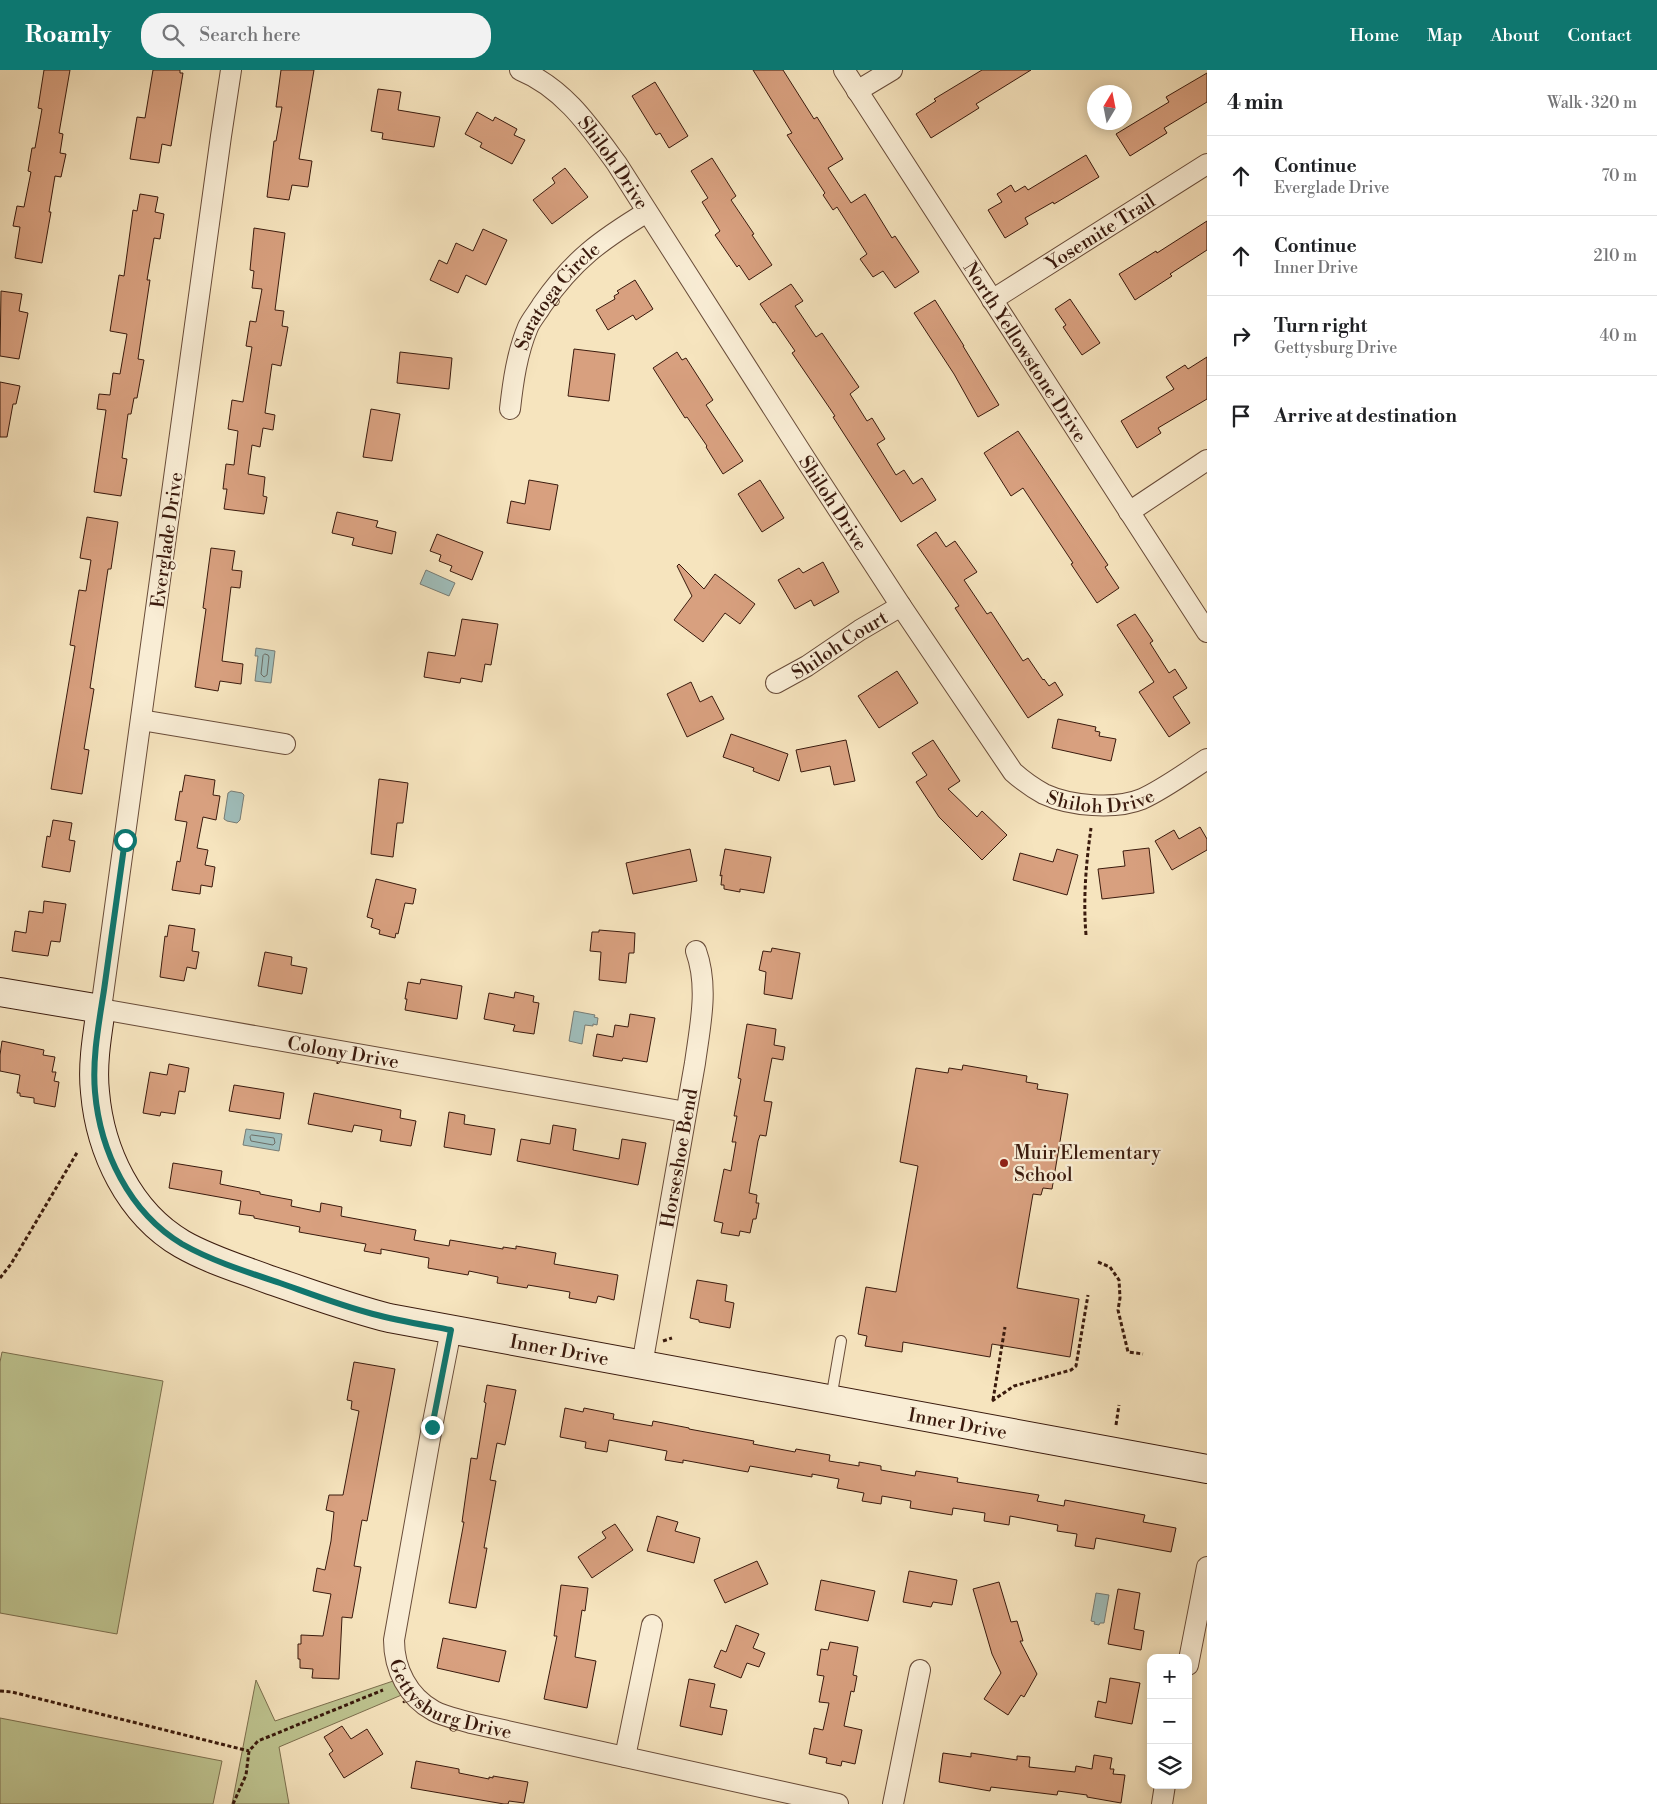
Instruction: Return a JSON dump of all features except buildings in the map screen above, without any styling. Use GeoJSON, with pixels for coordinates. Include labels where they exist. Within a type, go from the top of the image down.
{"type":"FeatureCollection","features":[{"type":"Feature","properties":{"kind":"street","name":"Everglade Drive"},"geometry":{"type":"LineString","coordinates":[[101,1009],[231,70]]}},
{"type":"Feature","properties":{"kind":"street","name":"Shiloh Drive"},"geometry":{"type":"LineString","coordinates":[[520,70],[547,85],[574,108],[587,122],[617,164],[900,606],[1013,772],[1028,785],[1046,795],[1091,805],[1126,804],[1142,799],[1207,759]]}},
{"type":"Feature","properties":{"kind":"street","name":"North Yellowstone Drive"},"geometry":{"type":"LineString","coordinates":[[844,70],[1207,632]]}},
{"type":"Feature","properties":{"kind":"street"},"geometry":{"type":"LineString","coordinates":[[857,91],[892,70]]}},
{"type":"Feature","properties":{"kind":"street","name":"Yosemite Trail"},"geometry":{"type":"LineString","coordinates":[[992,300],[1207,164]]}},
{"type":"Feature","properties":{"kind":"street","name":"Saratoga Circle"},"geometry":{"type":"LineString","coordinates":[[510,409],[519,354],[528,326],[554,287],[588,252],[646,212]]}},
{"type":"Feature","properties":{"kind":"street"},"geometry":{"type":"LineString","coordinates":[[1129,512],[1207,460]]}},
{"type":"Feature","properties":{"kind":"street","name":"Shiloh Court"},"geometry":{"type":"LineString","coordinates":[[776,683],[807,666],[860,630],[900,606]]}},
{"type":"Feature","properties":{"kind":"street"},"geometry":{"type":"LineString","coordinates":[[141,720],[285,744]]}},
{"type":"Feature","properties":{"kind":"street","name":"Horseshoe Bend"},"geometry":{"type":"LineString","coordinates":[[642,1365],[702,1012],[703,988],[696,951]]}},
{"type":"Feature","properties":{"kind":"street","name":"Colony Drive"},"geometry":{"type":"LineString","coordinates":[[0,992],[686,1112]]}},
{"type":"Feature","properties":{"kind":"street","name":"Inner Drive"},"geometry":{"type":"LineString","coordinates":[[101,1009],[95,1054],[94,1091],[101,1131],[109,1157],[125,1187],[143,1210],[162,1229],[181,1243],[204,1255],[248,1272],[364,1311],[451,1330],[1207,1469]]}},
{"type":"Feature","properties":{"kind":"street","name":"Gettysburg Drive"},"geometry":{"type":"LineString","coordinates":[[451,1330],[394,1645],[396,1661],[402,1678],[420,1702],[447,1716],[838,1804]]}},
{"type":"Feature","properties":{"kind":"street"},"geometry":{"type":"LineString","coordinates":[[1190,1654],[1207,1567]]}},
{"type":"Feature","properties":{"kind":"street"},"geometry":{"type":"LineString","coordinates":[[625,1757],[652,1625]]}},
{"type":"Feature","properties":{"kind":"street"},"geometry":{"type":"LineString","coordinates":[[893,1804],[920,1670]]}},
{"type":"Feature","properties":{"kind":"street"},"geometry":{"type":"LineString","coordinates":[[1162,1804],[1164,1789]]}},
{"type":"Feature","properties":{"kind":"lane"},"geometry":{"type":"LineString","coordinates":[[831,1400],[841,1341]]}},
{"type":"Feature","properties":{"kind":"path"},"geometry":{"type":"LineString","coordinates":[[1086,935],[1084,904],[1085,869],[1091,828]]}},
{"type":"Feature","properties":{"kind":"path"},"geometry":{"type":"LineString","coordinates":[[0,1278],[11,1264],[78,1151]]}},
{"type":"Feature","properties":{"kind":"path"},"geometry":{"type":"LineString","coordinates":[[1098,1262],[1110,1268],[1119,1280],[1119,1316],[1128,1352],[1143,1354]]}},
{"type":"Feature","properties":{"kind":"path"},"geometry":{"type":"LineString","coordinates":[[992,1401],[1014,1386],[1071,1370],[1076,1366],[1088,1295]]}},
{"type":"Feature","properties":{"kind":"path"},"geometry":{"type":"LineString","coordinates":[[991,1409],[1005,1327]]}},
{"type":"Feature","properties":{"kind":"path"},"geometry":{"type":"LineString","coordinates":[[1116,1425],[1119,1406]]}},
{"type":"Feature","properties":{"kind":"path"},"geometry":{"type":"LineString","coordinates":[[233,1804],[246,1775],[249,1751],[258,1742],[383,1690]]}},
{"type":"Feature","properties":{"kind":"path"},"geometry":{"type":"LineString","coordinates":[[0,1691],[12,1692],[249,1751]]}},
{"type":"Feature","properties":{"kind":"green space"},"geometry":{"type":"Polygon","coordinates":[[[2,1352],[163,1381],[117,1634],[0,1613],[0,1362],[2,1352]]]}},
{"type":"Feature","properties":{"kind":"green space"},"geometry":{"type":"Polygon","coordinates":[[[402,1678],[411,1691],[279,1747],[289,1804],[232,1804],[256,1680],[275,1721],[402,1678]]]}},
{"type":"Feature","properties":{"kind":"green space"},"geometry":{"type":"Polygon","coordinates":[[[0,1718],[222,1761],[213,1804],[0,1804],[0,1718]]]}},
{"type":"Feature","properties":{"kind":"water"},"geometry":{"type":"Polygon","coordinates":[[[426,570],[455,583],[449,596],[420,584],[426,570]]]}},
{"type":"Feature","properties":{"kind":"water"},"geometry":{"type":"Polygon","coordinates":[[[256,648],[275,651],[271,683],[255,681],[258,656],[255,656],[256,648]]]}},
{"type":"Feature","properties":{"kind":"water"},"geometry":{"type":"Polygon","coordinates":[[[231,791],[244,795],[240,820],[237,823],[224,819],[228,793],[231,791]]]}},
{"type":"Feature","properties":{"kind":"water"},"geometry":{"type":"Polygon","coordinates":[[[574,1011],[595,1015],[594,1017],[598,1018],[597,1025],[585,1025],[582,1044],[569,1041],[574,1011]]]}},
{"type":"Feature","properties":{"kind":"water"},"geometry":{"type":"Polygon","coordinates":[[[246,1129],[282,1134],[279,1151],[243,1145],[246,1129]]]}},
{"type":"Feature","properties":{"kind":"water"},"geometry":{"type":"Polygon","coordinates":[[[1096,1593],[1109,1595],[1104,1623],[1099,1625],[1091,1621],[1096,1593]]]}},
{"type":"Feature","properties":{"kind":"place","name":"Muir Elementary School"},"geometry":{"type":"Point","coordinates":[1004,1163]}},
{"type":"Feature","properties":{"kind":"route"},"geometry":{"type":"LineString","coordinates":[[125,840],[95,1054],[94,1091],[101,1131],[109,1157],[125,1187],[143,1210],[162,1229],[181,1243],[204,1255],[248,1272],[364,1311],[389,1318],[451,1330],[432,1427]]}}]}
